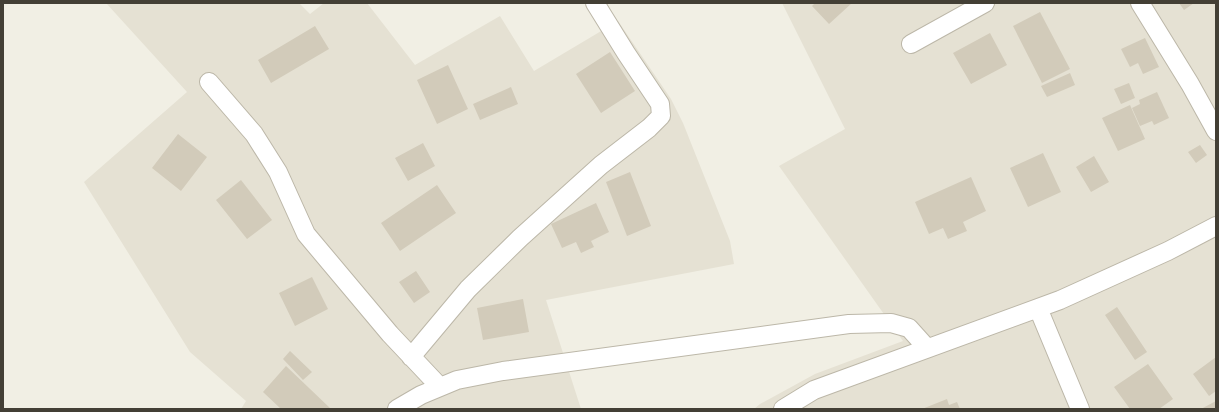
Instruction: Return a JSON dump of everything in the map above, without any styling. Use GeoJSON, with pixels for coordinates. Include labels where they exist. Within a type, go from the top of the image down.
{"type":"FeatureCollection","features":[{"type":"Feature","properties":{"kind":"street"},"geometry":{"type":"LineString","coordinates":[[411,357],[468,289],[520,238],[602,165],[649,128],[661,116],[660,104],[595,3]]}},
{"type":"Feature","properties":{"kind":"street"},"geometry":{"type":"LineString","coordinates":[[911,44],[985,3]]}},
{"type":"Feature","properties":{"kind":"street"},"geometry":{"type":"LineString","coordinates":[[1140,3],[1190,84],[1216,131]]}},
{"type":"Feature","properties":{"kind":"street"},"geometry":{"type":"LineString","coordinates":[[209,82],[254,134],[278,172],[306,234],[390,334],[440,387]]}},
{"type":"Feature","properties":{"kind":"street"},"geometry":{"type":"LineString","coordinates":[[783,409],[814,390],[1060,300],[1168,251],[1216,226]]}},
{"type":"Feature","properties":{"kind":"street"},"geometry":{"type":"LineString","coordinates":[[1038,308],[1080,409]]}},
{"type":"Feature","properties":{"kind":"street"},"geometry":{"type":"LineString","coordinates":[[397,409],[421,395],[457,380],[503,371],[849,324],[891,323],[908,328],[927,348]]}},
{"type":"Feature","properties":{"kind":"shaded area"},"geometry":{"type":"Polygon","coordinates":[[[106,3],[299,3],[310,14],[324,3],[367,3],[415,65],[500,16],[534,71],[618,21],[671,99],[683,123],[730,241],[734,264],[546,300],[581,409],[241,409],[246,401],[190,352],[84,182],[187,92],[106,3]]]}},
{"type":"Feature","properties":{"kind":"shaded area"},"geometry":{"type":"Polygon","coordinates":[[[782,3],[1216,3],[1216,409],[754,409],[760,404],[815,374],[903,341],[779,166],[845,129],[782,3]]]}},
{"type":"Feature","properties":{"kind":"building"},"geometry":{"type":"Polygon","coordinates":[[[815,3],[852,3],[829,24],[812,6],[815,3]]]}},
{"type":"Feature","properties":{"kind":"building"},"geometry":{"type":"Polygon","coordinates":[[[1179,3],[1194,3],[1184,10],[1179,3]]]}},
{"type":"Feature","properties":{"kind":"building"},"geometry":{"type":"Polygon","coordinates":[[[1040,12],[1070,69],[1042,83],[1013,26],[1040,12]]]}},
{"type":"Feature","properties":{"kind":"building"},"geometry":{"type":"Polygon","coordinates":[[[315,26],[329,49],[271,83],[258,60],[315,26]]]}},
{"type":"Feature","properties":{"kind":"building"},"geometry":{"type":"Polygon","coordinates":[[[990,33],[1007,65],[971,84],[953,53],[990,33]]]}},
{"type":"Feature","properties":{"kind":"building"},"geometry":{"type":"Polygon","coordinates":[[[1145,38],[1159,67],[1143,74],[1138,63],[1130,67],[1121,49],[1145,38]]]}},
{"type":"Feature","properties":{"kind":"building"},"geometry":{"type":"Polygon","coordinates":[[[610,52],[635,91],[601,113],[576,74],[610,52]]]}},
{"type":"Feature","properties":{"kind":"building"},"geometry":{"type":"Polygon","coordinates":[[[448,65],[468,109],[437,124],[417,80],[448,65]]]}},
{"type":"Feature","properties":{"kind":"building"},"geometry":{"type":"Polygon","coordinates":[[[1070,73],[1075,85],[1047,97],[1041,86],[1070,73]]]}},
{"type":"Feature","properties":{"kind":"building"},"geometry":{"type":"Polygon","coordinates":[[[1129,83],[1135,98],[1121,104],[1114,89],[1129,83]]]}},
{"type":"Feature","properties":{"kind":"building"},"geometry":{"type":"Polygon","coordinates":[[[511,87],[518,104],[480,120],[473,104],[511,87]]]}},
{"type":"Feature","properties":{"kind":"building"},"geometry":{"type":"Polygon","coordinates":[[[1157,92],[1169,118],[1154,125],[1152,121],[1140,126],[1132,108],[1140,104],[1139,100],[1157,92]]]}},
{"type":"Feature","properties":{"kind":"building"},"geometry":{"type":"Polygon","coordinates":[[[1130,105],[1145,139],[1118,151],[1102,118],[1130,105]]]}},
{"type":"Feature","properties":{"kind":"building"},"geometry":{"type":"Polygon","coordinates":[[[178,134],[207,157],[181,191],[152,168],[178,134]]]}},
{"type":"Feature","properties":{"kind":"building"},"geometry":{"type":"Polygon","coordinates":[[[423,143],[435,166],[408,181],[395,158],[423,143]]]}},
{"type":"Feature","properties":{"kind":"building"},"geometry":{"type":"Polygon","coordinates":[[[1200,145],[1207,155],[1196,163],[1188,152],[1200,145]]]}},
{"type":"Feature","properties":{"kind":"building"},"geometry":{"type":"Polygon","coordinates":[[[1043,153],[1061,192],[1028,207],[1010,168],[1043,153]]]}},
{"type":"Feature","properties":{"kind":"building"},"geometry":{"type":"Polygon","coordinates":[[[1094,156],[1109,182],[1091,192],[1076,167],[1094,156]]]}},
{"type":"Feature","properties":{"kind":"building"},"geometry":{"type":"Polygon","coordinates":[[[630,172],[651,226],[627,236],[606,182],[630,172]]]}},
{"type":"Feature","properties":{"kind":"building"},"geometry":{"type":"Polygon","coordinates":[[[971,177],[986,211],[963,222],[967,231],[948,239],[943,228],[929,234],[915,202],[971,177]]]}},
{"type":"Feature","properties":{"kind":"building"},"geometry":{"type":"Polygon","coordinates":[[[241,180],[272,220],[247,239],[216,200],[241,180]]]}},
{"type":"Feature","properties":{"kind":"building"},"geometry":{"type":"Polygon","coordinates":[[[437,185],[456,213],[400,251],[381,223],[437,185]]]}},
{"type":"Feature","properties":{"kind":"building"},"geometry":{"type":"Polygon","coordinates":[[[596,203],[609,232],[591,241],[594,247],[581,253],[576,242],[562,248],[551,224],[596,203]]]}},
{"type":"Feature","properties":{"kind":"building"},"geometry":{"type":"Polygon","coordinates":[[[416,271],[430,292],[414,303],[399,282],[416,271]]]}},
{"type":"Feature","properties":{"kind":"building"},"geometry":{"type":"Polygon","coordinates":[[[312,277],[328,309],[295,326],[279,293],[312,277]]]}},
{"type":"Feature","properties":{"kind":"building"},"geometry":{"type":"Polygon","coordinates":[[[523,299],[529,332],[483,340],[477,308],[523,299]]]}},
{"type":"Feature","properties":{"kind":"building"},"geometry":{"type":"Polygon","coordinates":[[[1117,307],[1147,352],[1135,360],[1105,315],[1117,307]]]}},
{"type":"Feature","properties":{"kind":"building"},"geometry":{"type":"Polygon","coordinates":[[[290,351],[312,372],[303,380],[283,359],[290,351]]]}},
{"type":"Feature","properties":{"kind":"building"},"geometry":{"type":"Polygon","coordinates":[[[1216,357],[1216,391],[1209,396],[1193,374],[1216,357]]]}},
{"type":"Feature","properties":{"kind":"building"},"geometry":{"type":"Polygon","coordinates":[[[1148,364],[1173,399],[1159,409],[1130,409],[1114,387],[1148,364]]]}},
{"type":"Feature","properties":{"kind":"building"},"geometry":{"type":"Polygon","coordinates":[[[286,366],[331,409],[281,409],[263,392],[286,366]]]}},
{"type":"Feature","properties":{"kind":"building"},"geometry":{"type":"Polygon","coordinates":[[[947,399],[949,405],[957,402],[960,409],[922,409],[947,399]]]}},
{"type":"Feature","properties":{"kind":"building"},"geometry":{"type":"Polygon","coordinates":[[[1216,401],[1216,409],[1201,409],[1216,401]]]}}]}
